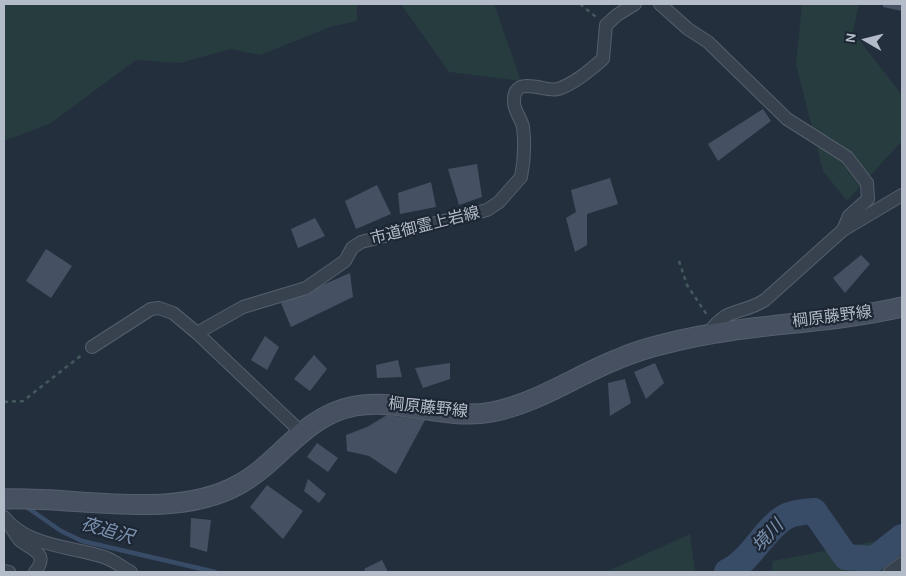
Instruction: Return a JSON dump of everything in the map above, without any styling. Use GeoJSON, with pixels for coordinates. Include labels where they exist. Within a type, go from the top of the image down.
{"type":"FeatureCollection","features":[{"type":"Feature","properties":{"kind":"main road","name":"棡原藤野線"},"geometry":{"type":"LineString","coordinates":[[4,499],[26,498],[145,504],[195,500],[238,486],[258,472],[301,432],[327,416],[353,406],[381,404],[457,414],[488,413],[514,407],[554,391],[617,359],[712,328],[902,307]]}},
{"type":"Feature","properties":{"kind":"street"},"geometry":{"type":"LineString","coordinates":[[606,25],[616,15],[635,4]]}},
{"type":"Feature","properties":{"kind":"street"},"geometry":{"type":"LineString","coordinates":[[660,4],[688,29],[708,42],[787,119],[847,158],[862,174],[869,190],[868,199],[849,216],[843,230]]}},
{"type":"Feature","properties":{"kind":"street","name":"市道御霊上岩線"},"geometry":{"type":"LineString","coordinates":[[197,333],[243,307],[306,288],[345,261],[352,248],[361,242],[492,207],[522,178],[523,126],[514,108],[513,99],[516,94],[521,88],[528,85],[557,89],[591,69],[603,59],[606,25]]}},
{"type":"Feature","properties":{"kind":"street"},"geometry":{"type":"LineString","coordinates":[[712,328],[728,313],[754,307],[765,300],[843,230],[902,195]]}},
{"type":"Feature","properties":{"kind":"street"},"geometry":{"type":"LineString","coordinates":[[92,347],[151,309],[159,308],[172,313],[197,333],[301,432]]}},
{"type":"Feature","properties":{"kind":"street"},"geometry":{"type":"LineString","coordinates":[[6,520],[21,541],[37,550],[40,558],[39,567],[35,572]]}},
{"type":"Feature","properties":{"kind":"street"},"geometry":{"type":"LineString","coordinates":[[6,520],[50,545],[105,557],[131,572]]}},
{"type":"Feature","properties":{"kind":"street"},"geometry":{"type":"LineString","coordinates":[[890,572],[902,563]]}},
{"type":"Feature","properties":{"kind":"street"},"geometry":{"type":"LineString","coordinates":[[4,571],[9,572]]}},
{"type":"Feature","properties":{"kind":"path"},"geometry":{"type":"LineString","coordinates":[[580,4],[606,25]]}},
{"type":"Feature","properties":{"kind":"path"},"geometry":{"type":"LineString","coordinates":[[679,261],[686,286],[712,328]]}},
{"type":"Feature","properties":{"kind":"path"},"geometry":{"type":"LineString","coordinates":[[4,402],[23,401],[92,347]]}},
{"type":"Feature","properties":{"kind":"green space"},"geometry":{"type":"Polygon","coordinates":[[[4,4],[357,4],[357,21],[330,27],[260,55],[230,49],[180,63],[136,60],[51,123],[4,141],[4,4]]]}},
{"type":"Feature","properties":{"kind":"green space"},"geometry":{"type":"Polygon","coordinates":[[[401,4],[494,4],[521,81],[449,72],[401,4]]]}},
{"type":"Feature","properties":{"kind":"green space"},"geometry":{"type":"Polygon","coordinates":[[[802,4],[859,4],[853,32],[902,95],[902,141],[847,201],[823,171],[796,64],[802,4]]]}},
{"type":"Feature","properties":{"kind":"green space"},"geometry":{"type":"Polygon","coordinates":[[[690,534],[695,572],[606,572],[690,534]]]}},
{"type":"Feature","properties":{"kind":"green space"},"geometry":{"type":"Polygon","coordinates":[[[902,536],[902,572],[771,572],[773,561],[902,536]]]}},
{"type":"Feature","properties":{"kind":"building"},"geometry":{"type":"Polygon","coordinates":[[[883,4],[902,4],[902,11],[883,7],[883,4]]]}},
{"type":"Feature","properties":{"kind":"building"},"geometry":{"type":"Polygon","coordinates":[[[763,109],[771,121],[718,161],[708,144],[763,109]]]}},
{"type":"Feature","properties":{"kind":"building"},"geometry":{"type":"Polygon","coordinates":[[[477,164],[482,197],[459,205],[448,169],[477,164]]]}},
{"type":"Feature","properties":{"kind":"building"},"geometry":{"type":"Polygon","coordinates":[[[610,178],[618,204],[587,214],[587,245],[575,252],[566,218],[576,212],[571,190],[610,178]]]}},
{"type":"Feature","properties":{"kind":"building"},"geometry":{"type":"Polygon","coordinates":[[[431,182],[436,207],[400,214],[398,193],[431,182]]]}},
{"type":"Feature","properties":{"kind":"building"},"geometry":{"type":"Polygon","coordinates":[[[377,185],[391,214],[356,229],[345,201],[377,185]]]}},
{"type":"Feature","properties":{"kind":"building"},"geometry":{"type":"Polygon","coordinates":[[[315,218],[325,236],[298,248],[291,229],[315,218]]]}},
{"type":"Feature","properties":{"kind":"building"},"geometry":{"type":"Polygon","coordinates":[[[46,249],[72,266],[51,298],[26,281],[46,249]]]}},
{"type":"Feature","properties":{"kind":"building"},"geometry":{"type":"Polygon","coordinates":[[[861,255],[870,264],[845,293],[833,278],[861,255]]]}},
{"type":"Feature","properties":{"kind":"building"},"geometry":{"type":"Polygon","coordinates":[[[350,273],[353,297],[291,327],[281,303],[350,273]]]}},
{"type":"Feature","properties":{"kind":"building"},"geometry":{"type":"Polygon","coordinates":[[[265,336],[279,347],[267,370],[251,360],[265,336]]]}},
{"type":"Feature","properties":{"kind":"building"},"geometry":{"type":"Polygon","coordinates":[[[314,355],[327,369],[310,391],[294,379],[314,355]]]}},
{"type":"Feature","properties":{"kind":"building"},"geometry":{"type":"Polygon","coordinates":[[[398,360],[402,377],[377,378],[376,365],[398,360]]]}},
{"type":"Feature","properties":{"kind":"building"},"geometry":{"type":"Polygon","coordinates":[[[450,363],[450,379],[423,388],[415,368],[450,363]]]}},
{"type":"Feature","properties":{"kind":"building"},"geometry":{"type":"Polygon","coordinates":[[[655,363],[664,383],[646,399],[634,372],[655,363]]]}},
{"type":"Feature","properties":{"kind":"building"},"geometry":{"type":"Polygon","coordinates":[[[625,379],[631,403],[610,416],[608,383],[625,379]]]}},
{"type":"Feature","properties":{"kind":"building"},"geometry":{"type":"Polygon","coordinates":[[[387,415],[425,420],[396,474],[369,456],[347,451],[346,435],[367,427],[387,415]]]}},
{"type":"Feature","properties":{"kind":"building"},"geometry":{"type":"Polygon","coordinates":[[[317,443],[338,458],[328,472],[307,457],[317,443]]]}},
{"type":"Feature","properties":{"kind":"building"},"geometry":{"type":"Polygon","coordinates":[[[308,479],[326,494],[319,503],[304,491],[308,479]]]}},
{"type":"Feature","properties":{"kind":"building"},"geometry":{"type":"Polygon","coordinates":[[[267,485],[303,511],[283,539],[250,507],[267,485]]]}},
{"type":"Feature","properties":{"kind":"building"},"geometry":{"type":"Polygon","coordinates":[[[191,518],[211,520],[207,552],[190,547],[191,518]]]}},
{"type":"Feature","properties":{"kind":"building"},"geometry":{"type":"Polygon","coordinates":[[[382,560],[388,572],[366,572],[364,569],[382,560]]]}},
{"type":"Feature","properties":{"kind":"waterway","name":"夜追沢"},"geometry":{"type":"LineString","coordinates":[[25,506],[61,531],[82,541],[215,572]]}},
{"type":"Feature","properties":{"kind":"waterway","name":"境川"},"geometry":{"type":"LineString","coordinates":[[727,572],[744,559],[779,521],[797,513],[814,511],[846,557],[874,559],[902,537]]}}]}
